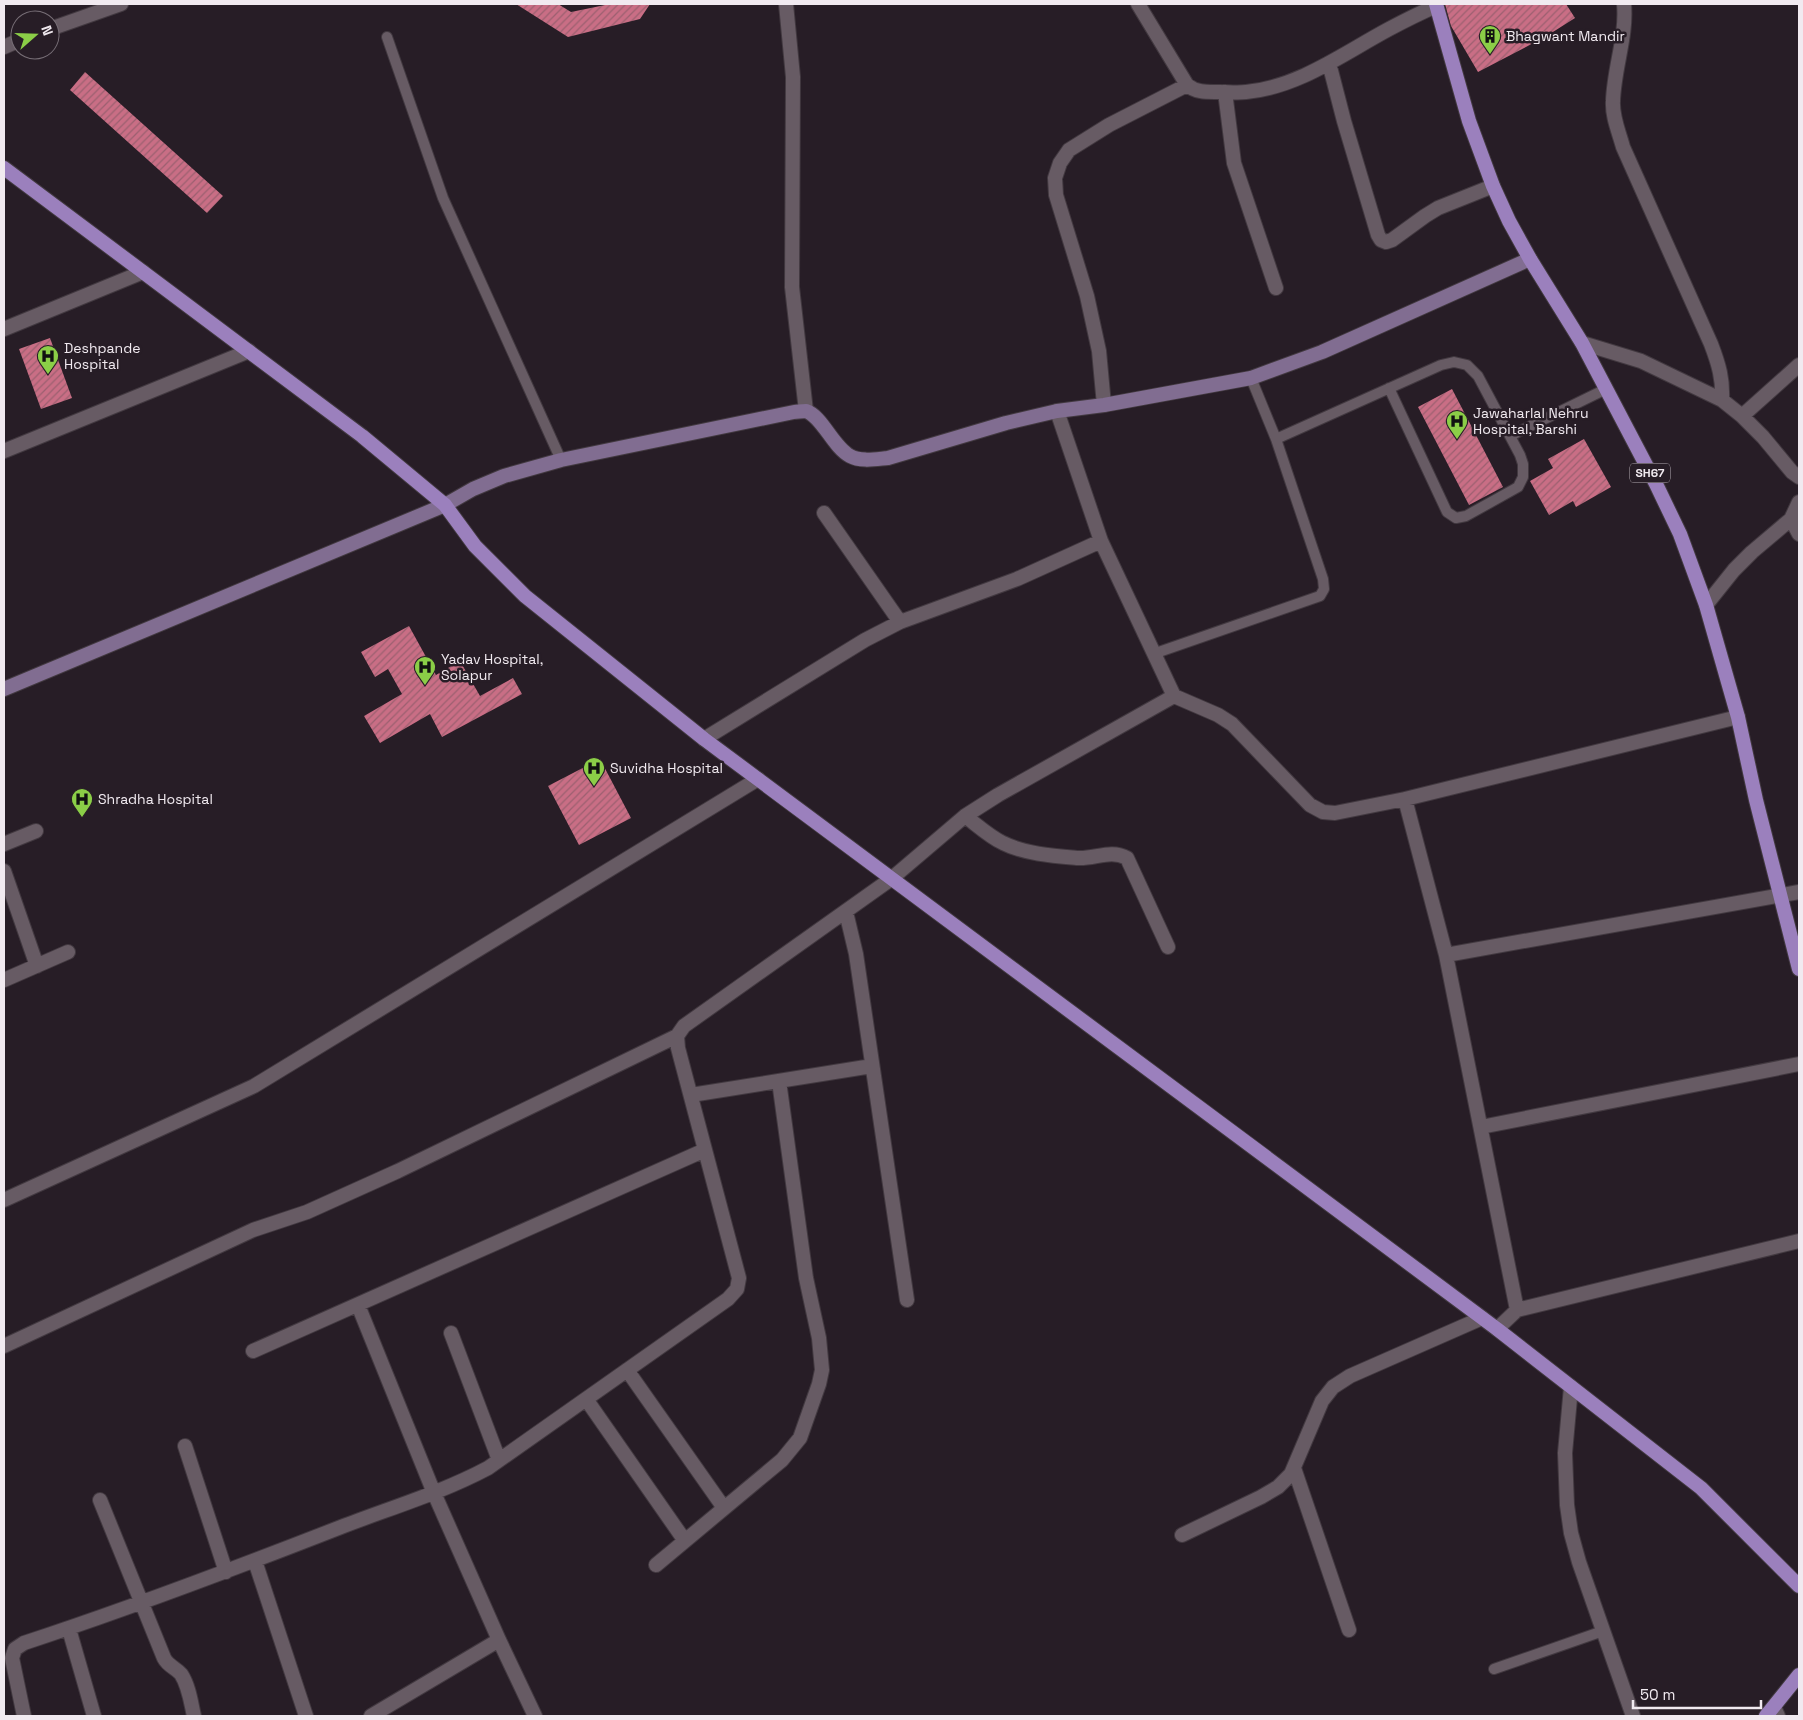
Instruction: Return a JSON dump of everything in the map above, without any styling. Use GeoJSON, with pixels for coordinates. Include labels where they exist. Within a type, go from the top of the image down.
{"type":"FeatureCollection","features":[{"type":"Feature","properties":{"kind":"main road","name":"SH67"},"geometry":{"type":"LineString","coordinates":[[1436,5],[1469,122],[1493,186],[1509,221],[1582,343],[1680,534],[1706,605],[1738,718],[1799,969]]}},
{"type":"Feature","properties":{"kind":"main road"},"geometry":{"type":"LineString","coordinates":[[4,168],[362,436],[445,505],[475,546],[525,596],[704,739],[1497,1329],[1701,1488],[1799,1586]]}},
{"type":"Feature","properties":{"kind":"main road"},"geometry":{"type":"LineString","coordinates":[[4,690],[445,505],[473,489],[504,476],[561,460],[806,411],[817,419],[842,451],[851,457],[868,460],[888,458],[1006,423],[1057,411],[1250,378],[1322,352],[1530,259]]}},
{"type":"Feature","properties":{"kind":"main road"},"geometry":{"type":"LineString","coordinates":[[1773,1713],[1799,1675]]}},
{"type":"Feature","properties":{"kind":"street"},"geometry":{"type":"LineString","coordinates":[[60,26],[121,4]]}},
{"type":"Feature","properties":{"kind":"street"},"geometry":{"type":"LineString","coordinates":[[786,4],[793,77],[792,287],[806,411]]}},
{"type":"Feature","properties":{"kind":"street"},"geometry":{"type":"LineString","coordinates":[[1138,4],[1187,85],[1195,91],[1225,92],[1246,92],[1274,86],[1329,64],[1436,5]]}},
{"type":"Feature","properties":{"kind":"street"},"geometry":{"type":"LineString","coordinates":[[1624,4],[1625,18],[1612,103],[1616,122],[1623,147],[1720,367],[1723,384],[1722,400]]}},
{"type":"Feature","properties":{"kind":"street"},"geometry":{"type":"LineString","coordinates":[[1329,64],[1344,121],[1381,240],[1386,242],[1392,240],[1438,208],[1493,186]]}},
{"type":"Feature","properties":{"kind":"street"},"geometry":{"type":"LineString","coordinates":[[1104,404],[1100,351],[1087,296],[1056,195],[1055,178],[1060,163],[1069,150],[1109,125],[1187,85]]}},
{"type":"Feature","properties":{"kind":"street"},"geometry":{"type":"LineString","coordinates":[[1225,92],[1234,162],[1276,288]]}},
{"type":"Feature","properties":{"kind":"street"},"geometry":{"type":"LineString","coordinates":[[4,329],[143,272]]}},
{"type":"Feature","properties":{"kind":"street"},"geometry":{"type":"LineString","coordinates":[[1582,343],[1641,361],[1722,400],[1742,416],[1763,437],[1792,472],[1799,477]]}},
{"type":"Feature","properties":{"kind":"street"},"geometry":{"type":"LineString","coordinates":[[4,452],[249,351]]}},
{"type":"Feature","properties":{"kind":"street"},"geometry":{"type":"LineString","coordinates":[[1742,416],[1799,365]]}},
{"type":"Feature","properties":{"kind":"street"},"geometry":{"type":"LineString","coordinates":[[1057,411],[1101,542],[1174,696],[1218,715],[1232,724],[1310,805],[1323,812],[1335,813],[1405,799],[1738,718]]}},
{"type":"Feature","properties":{"kind":"street"},"geometry":{"type":"LineString","coordinates":[[1706,605],[1734,570],[1791,519],[1799,502]]}},
{"type":"Feature","properties":{"kind":"street"},"geometry":{"type":"LineString","coordinates":[[824,513],[900,622]]}},
{"type":"Feature","properties":{"kind":"street"},"geometry":{"type":"LineString","coordinates":[[1791,519],[1799,534]]}},
{"type":"Feature","properties":{"kind":"street"},"geometry":{"type":"LineString","coordinates":[[704,739],[865,640],[900,622],[1017,579],[1101,542]]}},
{"type":"Feature","properties":{"kind":"street"},"geometry":{"type":"LineString","coordinates":[[4,1346],[253,1230],[307,1212],[398,1171],[677,1036],[684,1026],[891,879],[965,816],[998,795],[1174,696]]}},
{"type":"Feature","properties":{"kind":"street"},"geometry":{"type":"LineString","coordinates":[[4,1200],[254,1086],[758,779]]}},
{"type":"Feature","properties":{"kind":"street"},"geometry":{"type":"LineString","coordinates":[[1405,799],[1446,954],[1517,1310]]}},
{"type":"Feature","properties":{"kind":"street"},"geometry":{"type":"LineString","coordinates":[[965,816],[1002,843],[1030,852],[1080,858],[1111,853],[1120,854],[1127,858],[1168,947]]}},
{"type":"Feature","properties":{"kind":"street"},"geometry":{"type":"LineString","coordinates":[[4,844],[36,831]]}},
{"type":"Feature","properties":{"kind":"street"},"geometry":{"type":"LineString","coordinates":[[4,871],[37,966]]}},
{"type":"Feature","properties":{"kind":"street"},"geometry":{"type":"LineString","coordinates":[[1446,954],[1799,892]]}},
{"type":"Feature","properties":{"kind":"street"},"geometry":{"type":"LineString","coordinates":[[846,912],[856,954],[907,1300]]}},
{"type":"Feature","properties":{"kind":"street"},"geometry":{"type":"LineString","coordinates":[[4,980],[68,952]]}},
{"type":"Feature","properties":{"kind":"street"},"geometry":{"type":"LineString","coordinates":[[24,1716],[12,1658],[15,1649],[24,1643],[226,1572],[470,1478],[499,1460],[728,1299],[737,1289],[739,1278],[678,1048],[677,1036]]}},
{"type":"Feature","properties":{"kind":"street"},"geometry":{"type":"LineString","coordinates":[[1481,1126],[1799,1064]]}},
{"type":"Feature","properties":{"kind":"street"},"geometry":{"type":"LineString","coordinates":[[691,1095],[872,1066]]}},
{"type":"Feature","properties":{"kind":"street"},"geometry":{"type":"LineString","coordinates":[[656,1564],[782,1460],[792,1449],[800,1438],[819,1384],[822,1370],[819,1338],[806,1278],[779,1081]]}},
{"type":"Feature","properties":{"kind":"street"},"geometry":{"type":"LineString","coordinates":[[253,1351],[705,1150]]}},
{"type":"Feature","properties":{"kind":"street"},"geometry":{"type":"LineString","coordinates":[[1497,1329],[1517,1310],[1799,1242]]}},
{"type":"Feature","properties":{"kind":"street"},"geometry":{"type":"LineString","coordinates":[[358,1304],[434,1493],[534,1716]]}},
{"type":"Feature","properties":{"kind":"street"},"geometry":{"type":"LineString","coordinates":[[1182,1535],[1278,1487],[1291,1474],[1322,1401],[1333,1387],[1350,1376],[1482,1318]]}},
{"type":"Feature","properties":{"kind":"street"},"geometry":{"type":"LineString","coordinates":[[451,1333],[499,1460]]}},
{"type":"Feature","properties":{"kind":"street"},"geometry":{"type":"LineString","coordinates":[[627,1370],[724,1508]]}},
{"type":"Feature","properties":{"kind":"street"},"geometry":{"type":"LineString","coordinates":[[1571,1387],[1565,1453],[1567,1505],[1571,1533],[1579,1562],[1633,1716]]}},
{"type":"Feature","properties":{"kind":"street"},"geometry":{"type":"LineString","coordinates":[[586,1398],[685,1540]]}},
{"type":"Feature","properties":{"kind":"street"},"geometry":{"type":"LineString","coordinates":[[185,1446],[226,1572]]}},
{"type":"Feature","properties":{"kind":"street"},"geometry":{"type":"LineString","coordinates":[[1294,1468],[1349,1630]]}},
{"type":"Feature","properties":{"kind":"street"},"geometry":{"type":"LineString","coordinates":[[100,1500],[164,1658],[167,1664],[178,1671],[182,1677],[194,1716]]}},
{"type":"Feature","properties":{"kind":"street"},"geometry":{"type":"LineString","coordinates":[[255,1561],[306,1716]]}},
{"type":"Feature","properties":{"kind":"street"},"geometry":{"type":"LineString","coordinates":[[68,1629],[94,1716]]}},
{"type":"Feature","properties":{"kind":"street"},"geometry":{"type":"LineString","coordinates":[[371,1716],[499,1640]]}},
{"type":"Feature","properties":{"kind":"lane"},"geometry":{"type":"LineString","coordinates":[[387,37],[443,198],[561,460]]}},
{"type":"Feature","properties":{"kind":"lane"},"geometry":{"type":"LineString","coordinates":[[1276,439],[1389,388],[1441,365],[1454,362],[1466,365],[1478,376],[1510,436],[1523,464],[1524,477],[1518,487],[1466,516],[1456,518],[1447,512],[1389,388]]}},
{"type":"Feature","properties":{"kind":"lane"},"geometry":{"type":"LineString","coordinates":[[1153,654],[1320,596],[1324,589],[1323,579],[1276,439],[1250,378]]}},
{"type":"Feature","properties":{"kind":"lane"},"geometry":{"type":"LineString","coordinates":[[1510,436],[1606,389]]}},
{"type":"Feature","properties":{"kind":"lane"},"geometry":{"type":"LineString","coordinates":[[1494,1669],[1603,1631]]}},
{"type":"Feature","properties":{"kind":"building"},"geometry":{"type":"Polygon","coordinates":[[[516,4],[558,4],[571,12],[610,4],[650,4],[640,19],[568,37],[516,4]]]}},
{"type":"Feature","properties":{"kind":"building","name":"Bhagwant Mandir"},"geometry":{"type":"Polygon","coordinates":[[[1445,4],[1566,4],[1575,18],[1545,37],[1478,72],[1451,26],[1445,4]]]}},
{"type":"Feature","properties":{"kind":"building"},"geometry":{"type":"Polygon","coordinates":[[[85,72],[223,196],[207,213],[70,90],[85,72]]]}},
{"type":"Feature","properties":{"kind":"building"},"geometry":{"type":"Polygon","coordinates":[[[50,338],[72,398],[41,409],[19,349],[50,338]]]}},
{"type":"Feature","properties":{"kind":"building"},"geometry":{"type":"Polygon","coordinates":[[[1452,389],[1503,487],[1469,505],[1418,407],[1452,389]]]}},
{"type":"Feature","properties":{"kind":"building"},"geometry":{"type":"Polygon","coordinates":[[[1584,439],[1611,487],[1576,507],[1573,501],[1549,515],[1530,481],[1553,468],[1548,459],[1584,439]]]}},
{"type":"Feature","properties":{"kind":"building"},"geometry":{"type":"Polygon","coordinates":[[[409,626],[436,675],[460,661],[480,696],[513,678],[522,694],[442,737],[430,714],[380,743],[364,716],[402,694],[388,669],[375,677],[361,652],[409,626]]]}},
{"type":"Feature","properties":{"kind":"building"},"geometry":{"type":"Polygon","coordinates":[[[600,759],[631,818],[579,845],[548,786],[600,759]]]}},
{"type":"Feature","properties":{"kind":"place","name":"Bhagwant Mandir"},"geometry":{"type":"Point","coordinates":[1490,55]}},
{"type":"Feature","properties":{"kind":"place","name":"Deshpande Hospital"},"geometry":{"type":"Point","coordinates":[48,375]}},
{"type":"Feature","properties":{"kind":"place","name":"Jawaharlal Nehru Hospital, Barshi"},"geometry":{"type":"Point","coordinates":[1457,440]}},
{"type":"Feature","properties":{"kind":"place","name":"Yadav Hospital, Solapur"},"geometry":{"type":"Point","coordinates":[425,686]}},
{"type":"Feature","properties":{"kind":"place","name":"Suvidha Hospital"},"geometry":{"type":"Point","coordinates":[594,787]}},
{"type":"Feature","properties":{"kind":"place","name":"Shradha Hospital"},"geometry":{"type":"Point","coordinates":[82,818]}}]}
